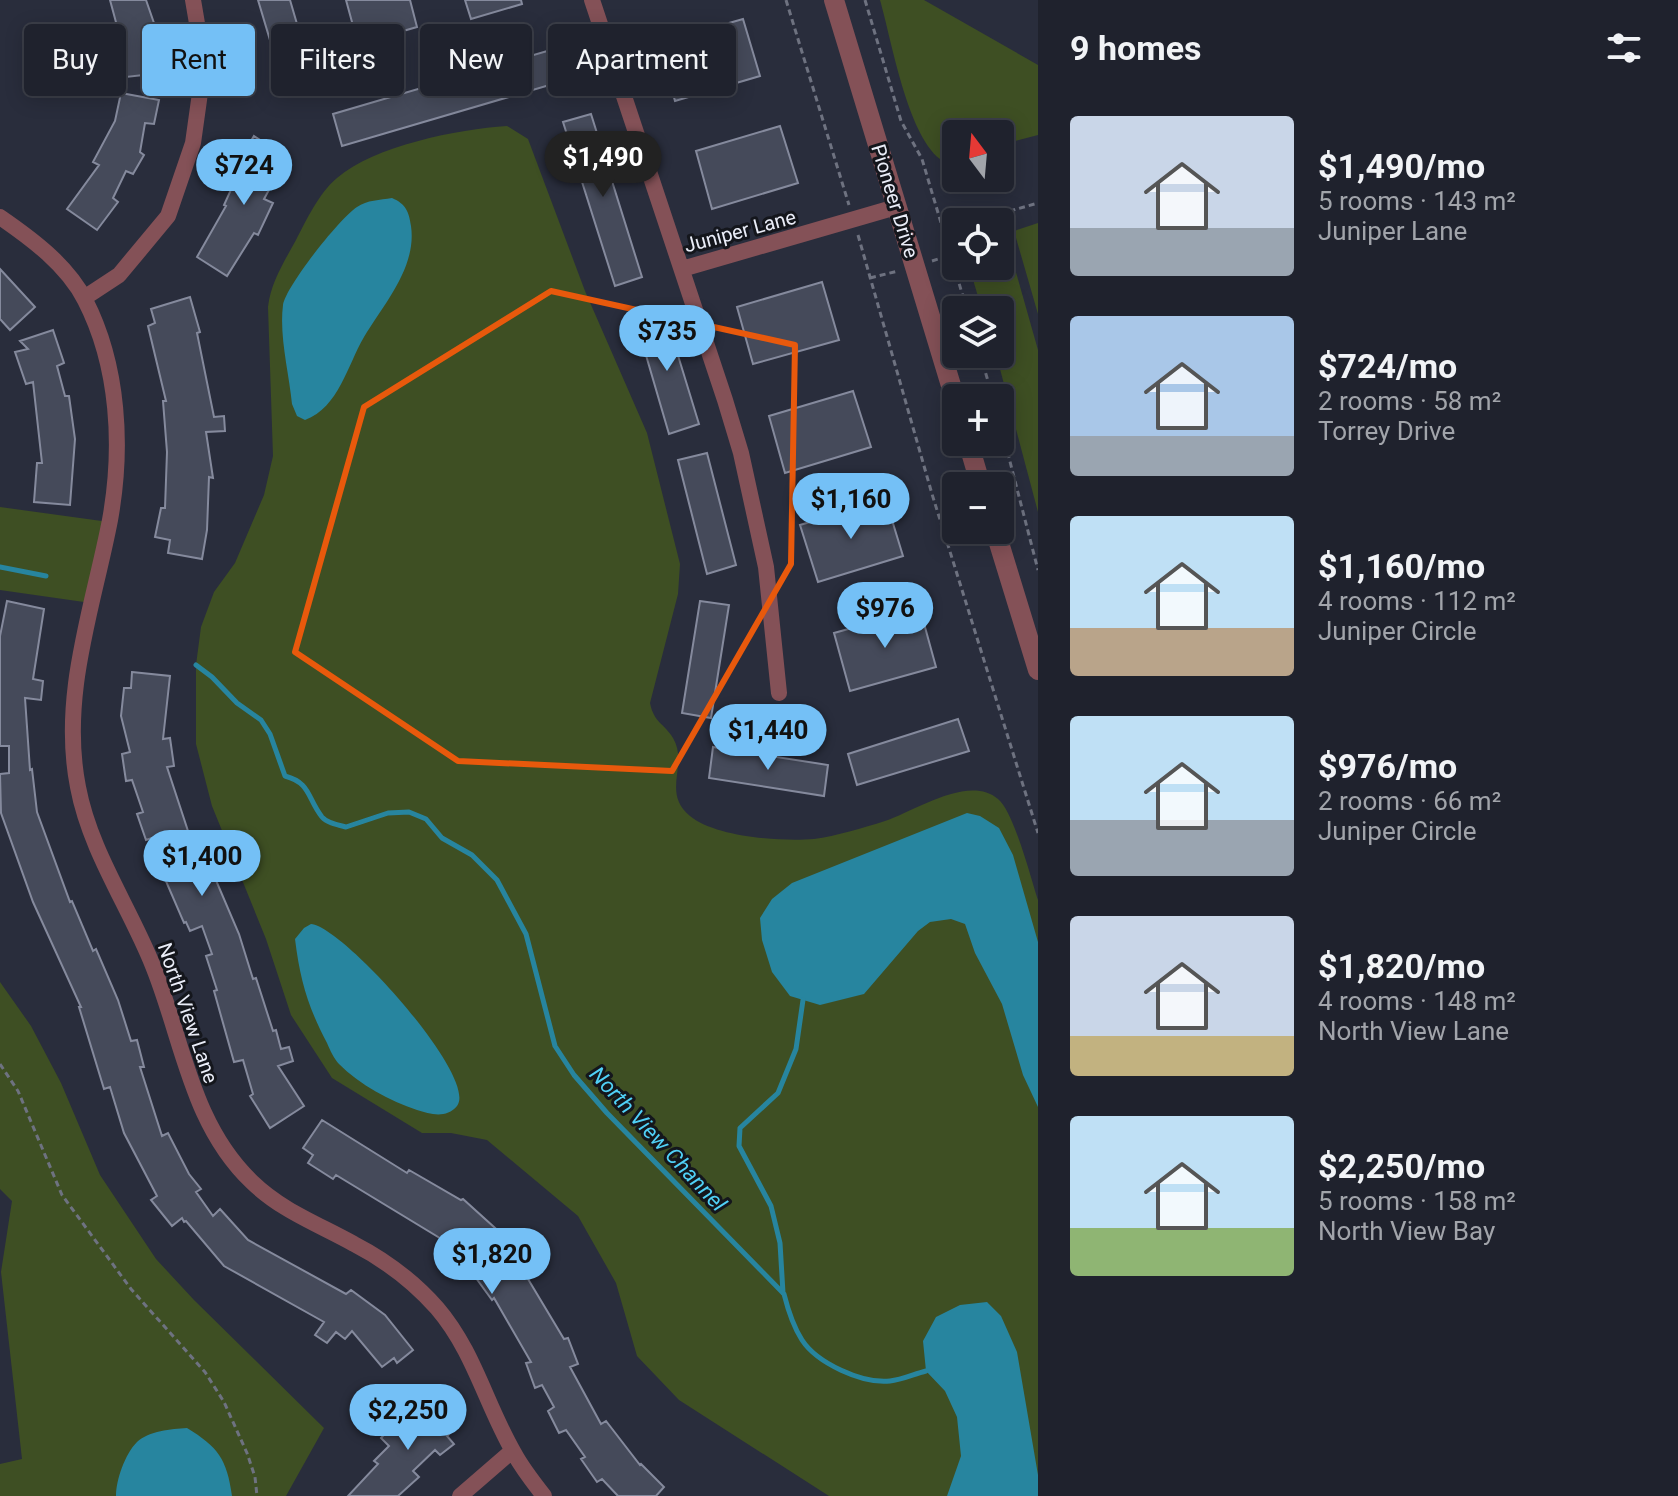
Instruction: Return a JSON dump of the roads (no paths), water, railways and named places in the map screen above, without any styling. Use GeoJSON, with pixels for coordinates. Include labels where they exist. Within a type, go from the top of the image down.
{"type":"FeatureCollection","features":[{"type":"Feature","properties":{"kind":"street"},"geometry":{"type":"LineString","coordinates":[[84,298],[119,275],[168,216],[193,143],[200,93],[200,41],[193,0]]}},
{"type":"Feature","properties":{"kind":"street","name":"Juniper Lane"},"geometry":{"type":"LineString","coordinates":[[592,0],[682,269],[896,207]]}},
{"type":"Feature","properties":{"kind":"street","name":"Pioneer Drive"},"geometry":{"type":"LineString","coordinates":[[834,0],[950,384]]}},
{"type":"Feature","properties":{"kind":"street","name":"North View Lane"},"geometry":{"type":"LineString","coordinates":[[0,217],[29,237],[60,266],[84,298],[101,338],[111,376],[116,468],[110,516],[74,695],[72,738],[78,786],[88,824],[152,964],[208,1124],[227,1154],[272,1199],[297,1216],[386,1263],[435,1306],[469,1355],[512,1451],[544,1496]]}},
{"type":"Feature","properties":{"kind":"street"},"geometry":{"type":"LineString","coordinates":[[682,269],[725,400],[754,510],[766,567],[779,693]]}},
{"type":"Feature","properties":{"kind":"street"},"geometry":{"type":"LineString","coordinates":[[999,544],[1038,670]]}},
{"type":"Feature","properties":{"kind":"street"},"geometry":{"type":"LineString","coordinates":[[460,1496],[512,1451]]}},
{"type":"Feature","properties":{"kind":"water"},"geometry":{"type":"Polygon","coordinates":[[[392,198],[404,206],[410,221],[412,241],[404,270],[364,337],[334,396],[317,414],[305,420],[297,416],[292,404],[282,329],[286,296],[314,253],[349,214],[365,203],[392,198]]]}},
{"type":"Feature","properties":{"kind":"water"},"geometry":{"type":"Polygon","coordinates":[[[967,813],[980,816],[999,828],[1013,855],[1038,942],[1038,1107],[1023,1075],[1002,1004],[975,953],[965,924],[951,919],[930,922],[918,931],[864,994],[820,1005],[790,996],[772,972],[762,940],[760,918],[772,899],[792,883],[967,813]]]}},
{"type":"Feature","properties":{"kind":"water"},"geometry":{"type":"Polygon","coordinates":[[[311,924],[328,932],[351,950],[405,1006],[429,1037],[448,1066],[458,1090],[457,1106],[453,1110],[438,1114],[407,1106],[366,1085],[337,1062],[315,1017],[299,967],[295,939],[311,924]]]}},
{"type":"Feature","properties":{"kind":"water"},"geometry":{"type":"Polygon","coordinates":[[[987,1302],[1001,1316],[1017,1352],[1038,1475],[1038,1496],[947,1496],[961,1456],[957,1417],[945,1391],[926,1371],[923,1341],[936,1317],[960,1305],[987,1302]]]}},
{"type":"Feature","properties":{"kind":"water"},"geometry":{"type":"Polygon","coordinates":[[[187,1428],[219,1455],[227,1472],[232,1496],[116,1496],[122,1468],[137,1442],[154,1433],[187,1428]]]}},
{"type":"Feature","properties":{"kind":"waterway","name":"North View Channel"},"geometry":{"type":"LineString","coordinates":[[0,567],[46,576]]}},
{"type":"Feature","properties":{"kind":"waterway","name":"North View Channel"},"geometry":{"type":"LineString","coordinates":[[196,665],[237,703],[261,720],[270,734],[285,776],[304,787],[324,819],[346,827],[388,813],[409,812],[426,819],[442,838],[472,855],[497,880],[526,934],[555,1046],[574,1075],[607,1113],[784,1294],[796,1329],[818,1357],[841,1370],[879,1381],[926,1371]]}},
{"type":"Feature","properties":{"kind":"waterway"},"geometry":{"type":"LineString","coordinates":[[783,1293],[780,1243],[771,1206],[739,1146],[740,1128],[778,1093],[796,1049],[803,1000]]}}]}
